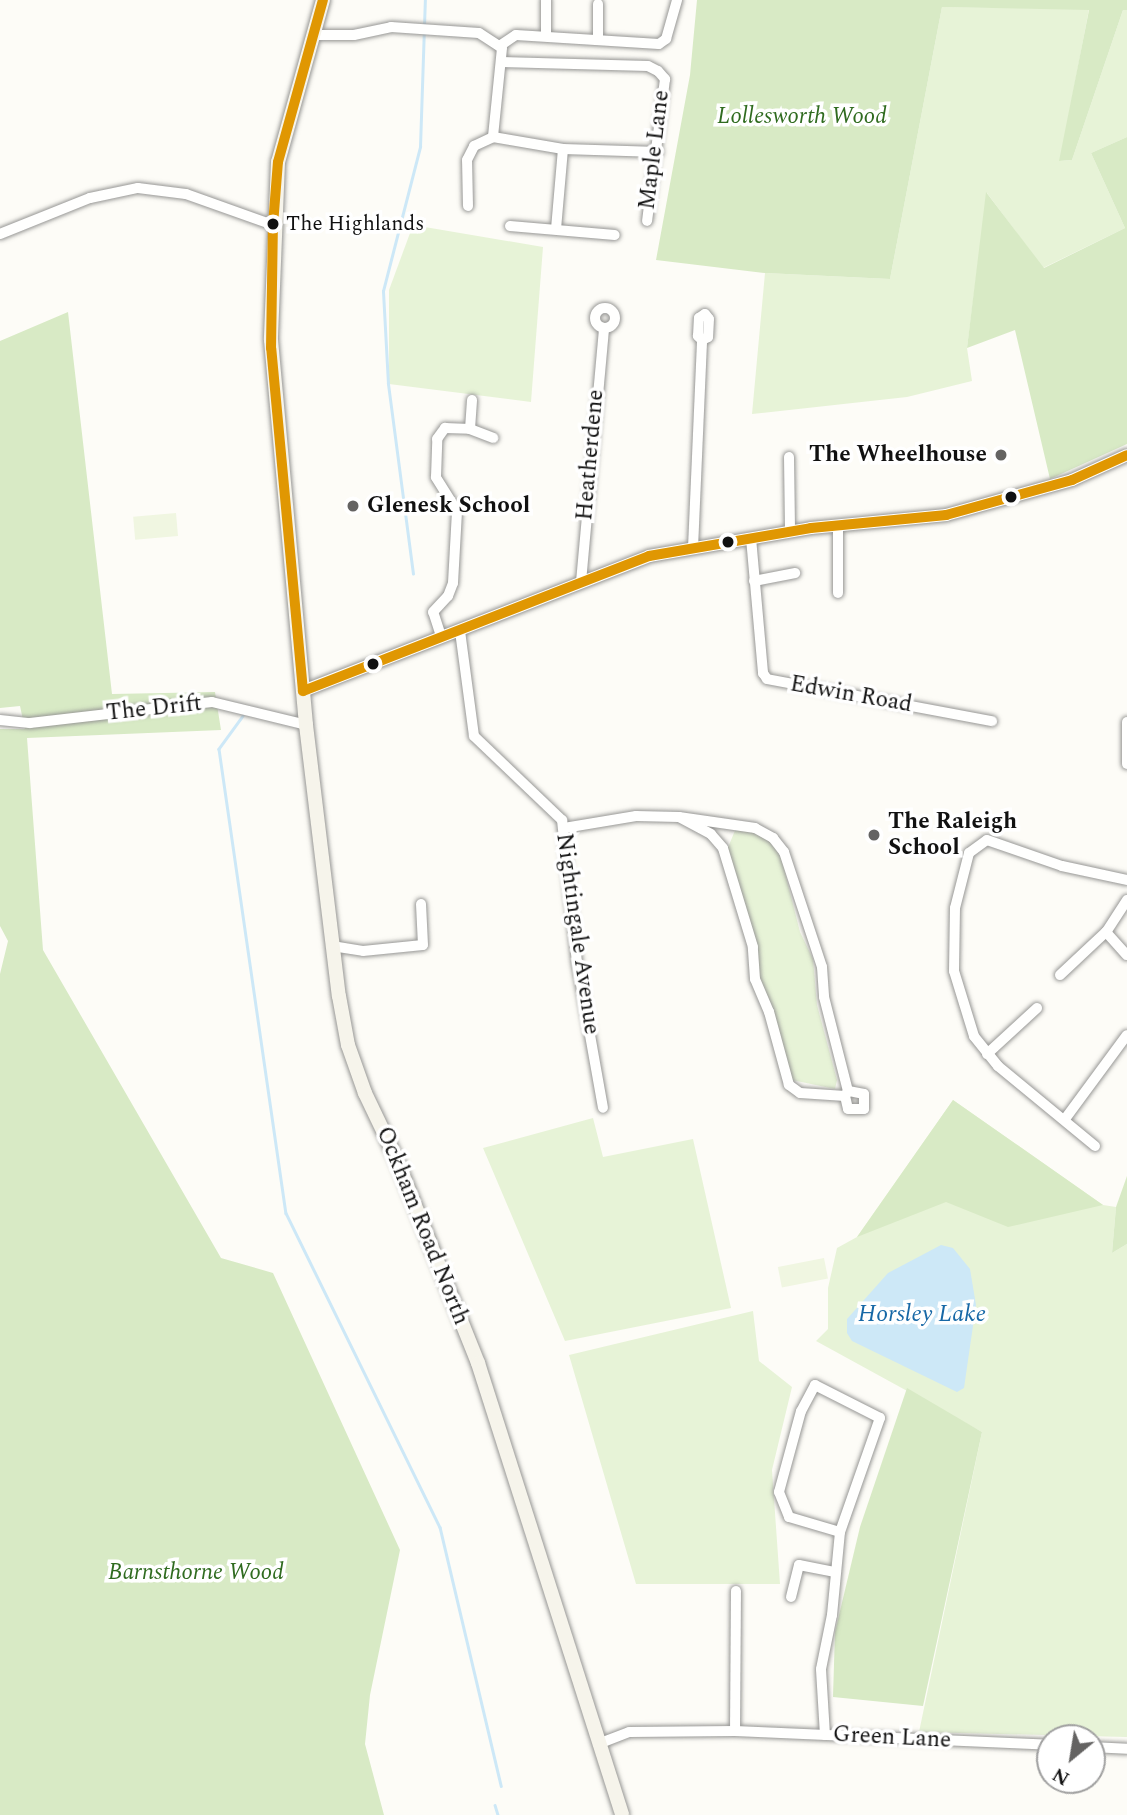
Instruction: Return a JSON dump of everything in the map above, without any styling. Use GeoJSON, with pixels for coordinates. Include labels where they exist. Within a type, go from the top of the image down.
{"type":"FeatureCollection","features":[{"type":"Feature","properties":{"kind":"main road","name":"Ockham Road North"},"geometry":{"type":"LineString","coordinates":[[323,0],[278,162],[273,225],[271,340],[306,724],[332,946],[348,1045],[478,1363],[622,1815]]}},
{"type":"Feature","properties":{"kind":"street"},"geometry":{"type":"LineString","coordinates":[[546,0],[546,36]]}},
{"type":"Feature","properties":{"kind":"street"},"geometry":{"type":"LineString","coordinates":[[493,137],[501,62],[500,45],[507,37],[546,36],[663,43],[677,0]]}},
{"type":"Feature","properties":{"kind":"street"},"geometry":{"type":"LineString","coordinates":[[598,4],[598,39]]}},
{"type":"Feature","properties":{"kind":"street"},"geometry":{"type":"LineString","coordinates":[[313,36],[354,35],[391,27],[416,32],[479,33],[500,45]]}},
{"type":"Feature","properties":{"kind":"street","name":"Maple Lane"},"geometry":{"type":"LineString","coordinates":[[501,62],[648,66],[658,71],[665,79],[658,152],[647,221]]}},
{"type":"Feature","properties":{"kind":"street"},"geometry":{"type":"LineString","coordinates":[[468,206],[467,160],[474,146],[493,137],[563,149],[658,152]]}},
{"type":"Feature","properties":{"kind":"street"},"geometry":{"type":"LineString","coordinates":[[556,229],[563,149]]}},
{"type":"Feature","properties":{"kind":"street"},"geometry":{"type":"LineString","coordinates":[[0,234],[90,198],[138,188],[186,194],[273,225]]}},
{"type":"Feature","properties":{"kind":"street"},"geometry":{"type":"LineString","coordinates":[[510,226],[615,235]]}},
{"type":"Feature","properties":{"kind":"street","name":"Heatherdene"},"geometry":{"type":"LineString","coordinates":[[581,582],[604,328]]}},
{"type":"Feature","properties":{"kind":"street"},"geometry":{"type":"LineString","coordinates":[[693,548],[702,340]]}},
{"type":"Feature","properties":{"kind":"street"},"geometry":{"type":"LineString","coordinates":[[470,429],[472,400]]}},
{"type":"Feature","properties":{"kind":"street"},"geometry":{"type":"LineString","coordinates":[[441,636],[433,612],[449,596],[453,583],[457,512],[436,477],[437,439],[445,428],[470,429],[493,438]]}},
{"type":"Feature","properties":{"kind":"street"},"geometry":{"type":"LineString","coordinates":[[303,691],[649,556],[790,531],[924,519],[967,510],[1072,480],[1127,455]]}},
{"type":"Feature","properties":{"kind":"street"},"geometry":{"type":"LineString","coordinates":[[789,457],[790,531]]}},
{"type":"Feature","properties":{"kind":"street"},"geometry":{"type":"LineString","coordinates":[[838,525],[838,593]]}},
{"type":"Feature","properties":{"kind":"street","name":"Edwin Road"},"geometry":{"type":"LineString","coordinates":[[751,538],[767,679],[992,721]]}},
{"type":"Feature","properties":{"kind":"street"},"geometry":{"type":"LineString","coordinates":[[754,581],[795,572]]}},
{"type":"Feature","properties":{"kind":"street","name":"Nightingale Avenue"},"geometry":{"type":"LineString","coordinates":[[460,631],[474,736],[555,811],[564,828],[573,934],[603,1108]]}},
{"type":"Feature","properties":{"kind":"street","name":"The Drift"},"geometry":{"type":"LineString","coordinates":[[0,720],[30,723],[212,702],[306,724]]}},
{"type":"Feature","properties":{"kind":"street"},"geometry":{"type":"LineString","coordinates":[[1127,722],[1127,764]]}},
{"type":"Feature","properties":{"kind":"street"},"geometry":{"type":"LineString","coordinates":[[564,828],[636,816],[679,817],[735,825],[768,834],[784,852],[822,967],[826,1006],[846,1093],[800,1093],[789,1085],[769,1012],[755,979],[752,947],[723,848],[722,831],[735,825]]}},
{"type":"Feature","properties":{"kind":"street"},"geometry":{"type":"LineString","coordinates":[[679,817],[711,834],[723,848]]}},
{"type":"Feature","properties":{"kind":"street"},"geometry":{"type":"LineString","coordinates":[[1095,1146],[987,1054],[964,1010],[953,958],[955,908],[971,849],[992,840],[1062,866],[1127,880]]}},
{"type":"Feature","properties":{"kind":"street"},"geometry":{"type":"LineString","coordinates":[[1060,975],[1106,932],[1127,900]]}},
{"type":"Feature","properties":{"kind":"street"},"geometry":{"type":"LineString","coordinates":[[332,946],[363,951],[423,945],[421,904]]}},
{"type":"Feature","properties":{"kind":"street"},"geometry":{"type":"LineString","coordinates":[[1106,932],[1127,955]]}},
{"type":"Feature","properties":{"kind":"street"},"geometry":{"type":"LineString","coordinates":[[987,1054],[1037,1008]]}},
{"type":"Feature","properties":{"kind":"street"},"geometry":{"type":"LineString","coordinates":[[1065,1119],[1127,1035]]}},
{"type":"Feature","properties":{"kind":"street"},"geometry":{"type":"LineString","coordinates":[[825,1735],[821,1669],[840,1532],[880,1418],[814,1385],[801,1411],[779,1492],[789,1517],[840,1532]]}},
{"type":"Feature","properties":{"kind":"street"},"geometry":{"type":"LineString","coordinates":[[791,1597],[800,1565],[835,1573]]}},
{"type":"Feature","properties":{"kind":"street"},"geometry":{"type":"LineString","coordinates":[[735,1731],[736,1591]]}},
{"type":"Feature","properties":{"kind":"street","name":"Green Lane"},"geometry":{"type":"LineString","coordinates":[[598,1744],[629,1732],[735,1731],[1036,1744]]}},
{"type":"Feature","properties":{"kind":"street"},"geometry":{"type":"LineString","coordinates":[[1106,1748],[1127,1749]]}},
{"type":"Feature","properties":{"kind":"green space","name":"Lollesworth Wood"},"geometry":{"type":"Polygon","coordinates":[[[697,0],[1127,0],[1127,10],[1123,10],[1072,160],[1059,161],[1089,10],[942,7],[890,279],[765,273],[656,260],[690,75],[697,0]]]}},
{"type":"Feature","properties":{"kind":"green space"},"geometry":{"type":"Polygon","coordinates":[[[942,7],[1089,9],[1060,161],[1072,160],[1123,10],[1127,10],[1127,137],[1091,153],[1125,228],[1043,268],[987,193],[967,348],[972,381],[907,397],[752,414],[765,273],[890,279],[942,7]]]}},
{"type":"Feature","properties":{"kind":"green space"},"geometry":{"type":"Polygon","coordinates":[[[1127,137],[1127,444],[1050,479],[1015,330],[967,348],[986,192],[1044,268],[1125,228],[1091,153],[1127,137]]]}},
{"type":"Feature","properties":{"kind":"green space"},"geometry":{"type":"Polygon","coordinates":[[[413,225],[543,247],[531,402],[389,384],[389,290],[413,225]]]}},
{"type":"Feature","properties":{"kind":"green space","name":"Barnsthorne Wood"},"geometry":{"type":"Polygon","coordinates":[[[68,312],[112,694],[215,692],[221,730],[27,738],[43,950],[221,1258],[273,1273],[400,1550],[370,1695],[365,1744],[384,1815],[0,1815],[0,974],[8,941],[0,926],[0,729],[25,729],[20,706],[0,708],[0,341],[68,312]]]}},
{"type":"Feature","properties":{"kind":"green space"},"geometry":{"type":"Polygon","coordinates":[[[176,513],[178,536],[135,540],[133,517],[176,513]]]}},
{"type":"Feature","properties":{"kind":"green space"},"geometry":{"type":"Polygon","coordinates":[[[736,828],[756,832],[771,841],[781,857],[800,932],[813,959],[817,1005],[837,1080],[835,1089],[792,1080],[761,988],[727,850],[736,828]]]}},
{"type":"Feature","properties":{"kind":"green space"},"geometry":{"type":"Polygon","coordinates":[[[953,1100],[1103,1205],[1116,1207],[1112,1253],[1127,1244],[1127,1737],[1106,1736],[1106,1724],[1036,1724],[1036,1735],[919,1732],[982,1432],[816,1341],[828,1329],[828,1288],[837,1248],[857,1237],[953,1100]]]}},
{"type":"Feature","properties":{"kind":"green space"},"geometry":{"type":"Polygon","coordinates":[[[953,1100],[1103,1205],[1008,1227],[946,1202],[857,1237],[953,1100]]]}},
{"type":"Feature","properties":{"kind":"green space"},"geometry":{"type":"Polygon","coordinates":[[[593,1118],[603,1157],[693,1139],[731,1308],[565,1341],[483,1148],[593,1118]]]}},
{"type":"Feature","properties":{"kind":"green space"},"geometry":{"type":"Polygon","coordinates":[[[1127,1176],[1127,1244],[1112,1253],[1116,1207],[1127,1176]]]}},
{"type":"Feature","properties":{"kind":"green space"},"geometry":{"type":"Polygon","coordinates":[[[824,1258],[828,1279],[782,1288],[778,1267],[824,1258]]]}},
{"type":"Feature","properties":{"kind":"green space"},"geometry":{"type":"Polygon","coordinates":[[[753,1311],[759,1361],[792,1387],[772,1470],[780,1584],[636,1584],[569,1355],[753,1311]]]}},
{"type":"Feature","properties":{"kind":"green space"},"geometry":{"type":"Polygon","coordinates":[[[907,1388],[982,1432],[923,1706],[833,1697],[835,1632],[860,1527],[907,1388]]]}},
{"type":"Feature","properties":{"kind":"water","name":"Horsley Lake"},"geometry":{"type":"Polygon","coordinates":[[[941,1245],[953,1248],[970,1269],[976,1305],[964,1388],[957,1392],[852,1341],[847,1333],[847,1319],[888,1273],[941,1245]]]}},
{"type":"Feature","properties":{"kind":"waterway"},"geometry":{"type":"LineString","coordinates":[[413,574],[388,384],[383,291],[420,147],[425,0]]}},
{"type":"Feature","properties":{"kind":"waterway"},"geometry":{"type":"LineString","coordinates":[[243,716],[219,749],[286,1213],[440,1527],[501,1786]]}},
{"type":"Feature","properties":{"kind":"waterway"},"geometry":{"type":"LineString","coordinates":[[495,1805],[498,1815]]}},
{"type":"Feature","properties":{"kind":"transit line"},"geometry":{"type":"LineString","coordinates":[[303,691],[271,348],[273,225],[278,162],[323,0]]}},
{"type":"Feature","properties":{"kind":"transit line"},"geometry":{"type":"LineString","coordinates":[[303,691],[649,556],[811,528],[946,515],[1072,480],[1127,455]]}},
{"type":"Feature","properties":{"kind":"place","name":"The Highlands"},"geometry":{"type":"Point","coordinates":[273,224]}},
{"type":"Feature","properties":{"kind":"place","name":"The Wheelhouse"},"geometry":{"type":"Point","coordinates":[1001,455]}},
{"type":"Feature","properties":{"kind":"place","name":"Glenesk School"},"geometry":{"type":"Point","coordinates":[353,506]}},
{"type":"Feature","properties":{"kind":"place","name":"The Raleigh School"},"geometry":{"type":"Point","coordinates":[874,835]}}]}
